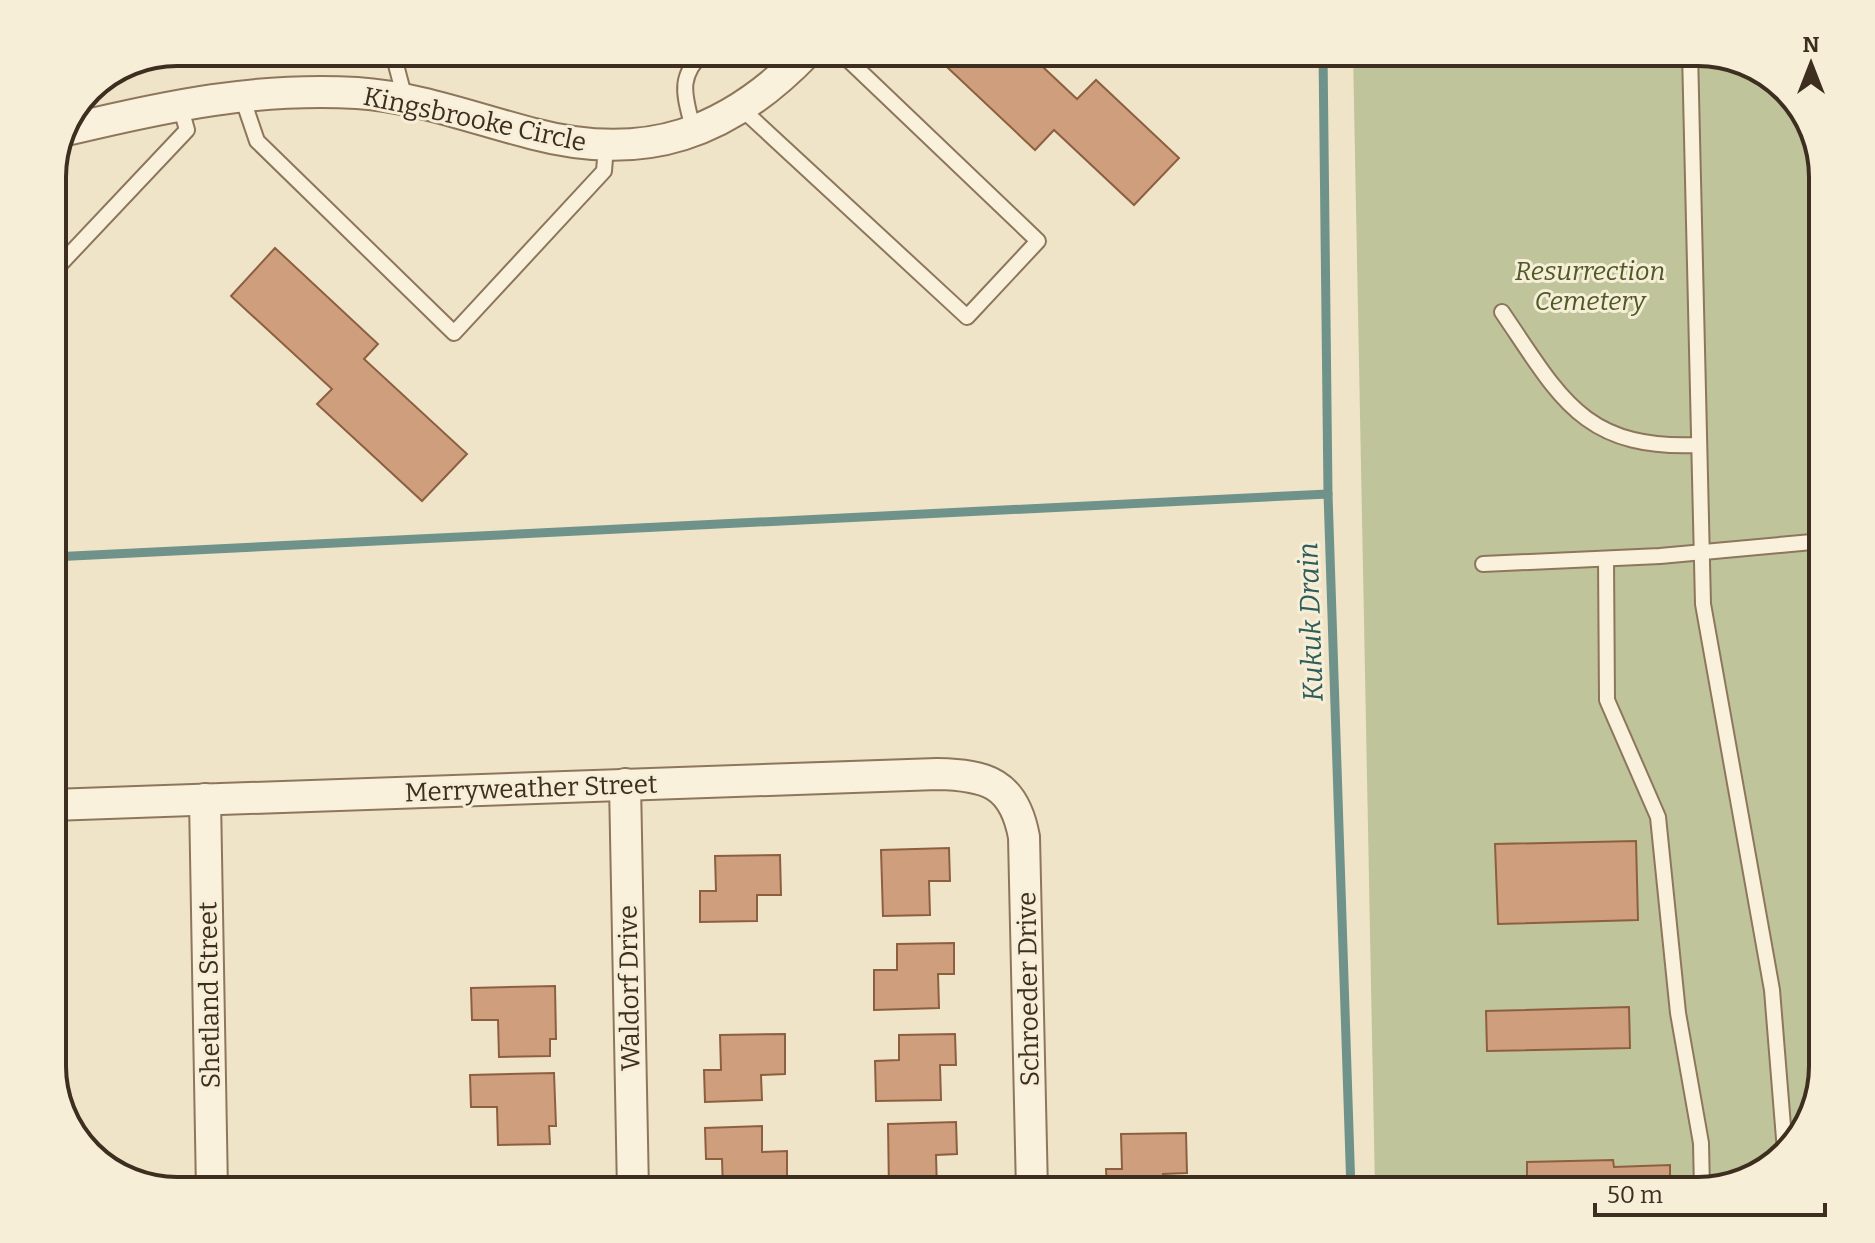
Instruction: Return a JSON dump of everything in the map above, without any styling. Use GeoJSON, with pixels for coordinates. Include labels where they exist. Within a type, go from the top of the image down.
{"type":"FeatureCollection","features":[{"type":"Feature","properties":{"kind":"street","name":"Kingsbrooke Circle"},"geometry":{"type":"LineString","coordinates":[[80,123],[179,103],[299,90],[405,99],[538,135],[606,146],[694,133],[741,108],[794,66]]}},
{"type":"Feature","properties":{"kind":"street","name":"Merryweather Street"},"geometry":{"type":"LineString","coordinates":[[66,804],[937,774],[967,775],[1007,791]]}},
{"type":"Feature","properties":{"kind":"street","name":"Waldorf Drive"},"geometry":{"type":"LineString","coordinates":[[625,784],[633,1177]]}},
{"type":"Feature","properties":{"kind":"street","name":"Schroeder Drive"},"geometry":{"type":"LineString","coordinates":[[1007,791],[1019,810],[1025,858],[1032,1177]]}},
{"type":"Feature","properties":{"kind":"street","name":"Shetland Street"},"geometry":{"type":"LineString","coordinates":[[205,799],[212,1177]]}},
{"type":"Feature","properties":{"kind":"lane"},"geometry":{"type":"LineString","coordinates":[[396,66],[405,99]]}},
{"type":"Feature","properties":{"kind":"lane"},"geometry":{"type":"LineString","coordinates":[[689,66],[684,89],[694,133]]}},
{"type":"Feature","properties":{"kind":"lane"},"geometry":{"type":"LineString","coordinates":[[741,108],[967,317],[1038,241],[855,66]]}},
{"type":"Feature","properties":{"kind":"lane"},"geometry":{"type":"LineString","coordinates":[[1690,66],[1703,604],[1772,990],[1784,1136]]}},
{"type":"Feature","properties":{"kind":"lane"},"geometry":{"type":"LineString","coordinates":[[241,94],[257,141],[454,333],[604,171],[606,146]]}},
{"type":"Feature","properties":{"kind":"lane"},"geometry":{"type":"LineString","coordinates":[[66,258],[187,130],[179,103]]}},
{"type":"Feature","properties":{"kind":"lane"},"geometry":{"type":"LineString","coordinates":[[1502,312],[1563,401],[1593,424],[1619,437],[1663,446],[1698,445]]}},
{"type":"Feature","properties":{"kind":"lane"},"geometry":{"type":"LineString","coordinates":[[1483,564],[1703,553],[1809,542]]}},
{"type":"Feature","properties":{"kind":"lane"},"geometry":{"type":"LineString","coordinates":[[1606,559],[1607,700],[1658,817],[1678,1013],[1701,1143],[1702,1177]]}},
{"type":"Feature","properties":{"kind":"green space","name":"Resurrection Cemetery"},"geometry":{"type":"Polygon","coordinates":[[[1353,66],[1712,67],[1747,77],[1771,94],[1771,104],[1781,104],[1790,115],[1805,148],[1809,177],[1808,1080],[1798,1115],[1771,1149],[1747,1166],[1727,1173],[1698,1177],[1375,1177],[1353,66]]]}},
{"type":"Feature","properties":{"kind":"building"},"geometry":{"type":"Polygon","coordinates":[[[946,66],[1042,66],[1077,99],[1096,80],[1179,158],[1134,205],[1054,130],[1035,150],[946,66]]]}},
{"type":"Feature","properties":{"kind":"building"},"geometry":{"type":"Polygon","coordinates":[[[275,248],[378,344],[364,359],[467,454],[422,501],[317,404],[332,389],[231,296],[275,248]]]}},
{"type":"Feature","properties":{"kind":"building"},"geometry":{"type":"Polygon","coordinates":[[[1636,841],[1638,920],[1498,924],[1495,844],[1636,841]]]}},
{"type":"Feature","properties":{"kind":"building"},"geometry":{"type":"Polygon","coordinates":[[[949,848],[950,881],[929,881],[930,915],[883,916],[881,850],[949,848]]]}},
{"type":"Feature","properties":{"kind":"building"},"geometry":{"type":"Polygon","coordinates":[[[780,855],[781,895],[757,895],[757,921],[700,922],[700,891],[716,891],[715,856],[780,855]]]}},
{"type":"Feature","properties":{"kind":"building"},"geometry":{"type":"Polygon","coordinates":[[[954,943],[954,974],[938,974],[939,1008],[874,1010],[874,970],[897,970],[897,944],[954,943]]]}},
{"type":"Feature","properties":{"kind":"building"},"geometry":{"type":"Polygon","coordinates":[[[555,986],[556,1039],[550,1039],[550,1056],[499,1057],[498,1020],[472,1020],[471,988],[555,986]]]}},
{"type":"Feature","properties":{"kind":"building"},"geometry":{"type":"Polygon","coordinates":[[[1629,1007],[1630,1048],[1487,1051],[1486,1011],[1629,1007]]]}},
{"type":"Feature","properties":{"kind":"building"},"geometry":{"type":"Polygon","coordinates":[[[785,1034],[785,1074],[761,1075],[762,1100],[705,1102],[704,1070],[721,1070],[720,1035],[785,1034]]]}},
{"type":"Feature","properties":{"kind":"building"},"geometry":{"type":"Polygon","coordinates":[[[955,1034],[956,1065],[940,1065],[941,1100],[876,1101],[875,1061],[899,1060],[899,1035],[955,1034]]]}},
{"type":"Feature","properties":{"kind":"building"},"geometry":{"type":"Polygon","coordinates":[[[554,1073],[556,1126],[549,1126],[550,1144],[498,1145],[497,1107],[471,1107],[470,1075],[554,1073]]]}},
{"type":"Feature","properties":{"kind":"building"},"geometry":{"type":"Polygon","coordinates":[[[956,1122],[957,1154],[936,1155],[937,1177],[889,1177],[888,1124],[956,1122]]]}},
{"type":"Feature","properties":{"kind":"building"},"geometry":{"type":"Polygon","coordinates":[[[762,1126],[762,1152],[787,1151],[787,1177],[723,1177],[722,1159],[706,1159],[705,1128],[762,1126]]]}},
{"type":"Feature","properties":{"kind":"building"},"geometry":{"type":"Polygon","coordinates":[[[1186,1133],[1187,1173],[1163,1174],[1163,1177],[1106,1177],[1106,1169],[1122,1169],[1121,1134],[1186,1133]]]}},
{"type":"Feature","properties":{"kind":"building"},"geometry":{"type":"Polygon","coordinates":[[[1613,1160],[1614,1167],[1670,1165],[1670,1177],[1493,1177],[1527,1176],[1527,1162],[1613,1160]]]}},
{"type":"Feature","properties":{"kind":"waterway","name":"Kukuk Drain"},"geometry":{"type":"LineString","coordinates":[[1323,66],[1328,494],[1351,1177]]}},
{"type":"Feature","properties":{"kind":"waterway"},"geometry":{"type":"LineString","coordinates":[[66,556],[1328,494]]}}]}
